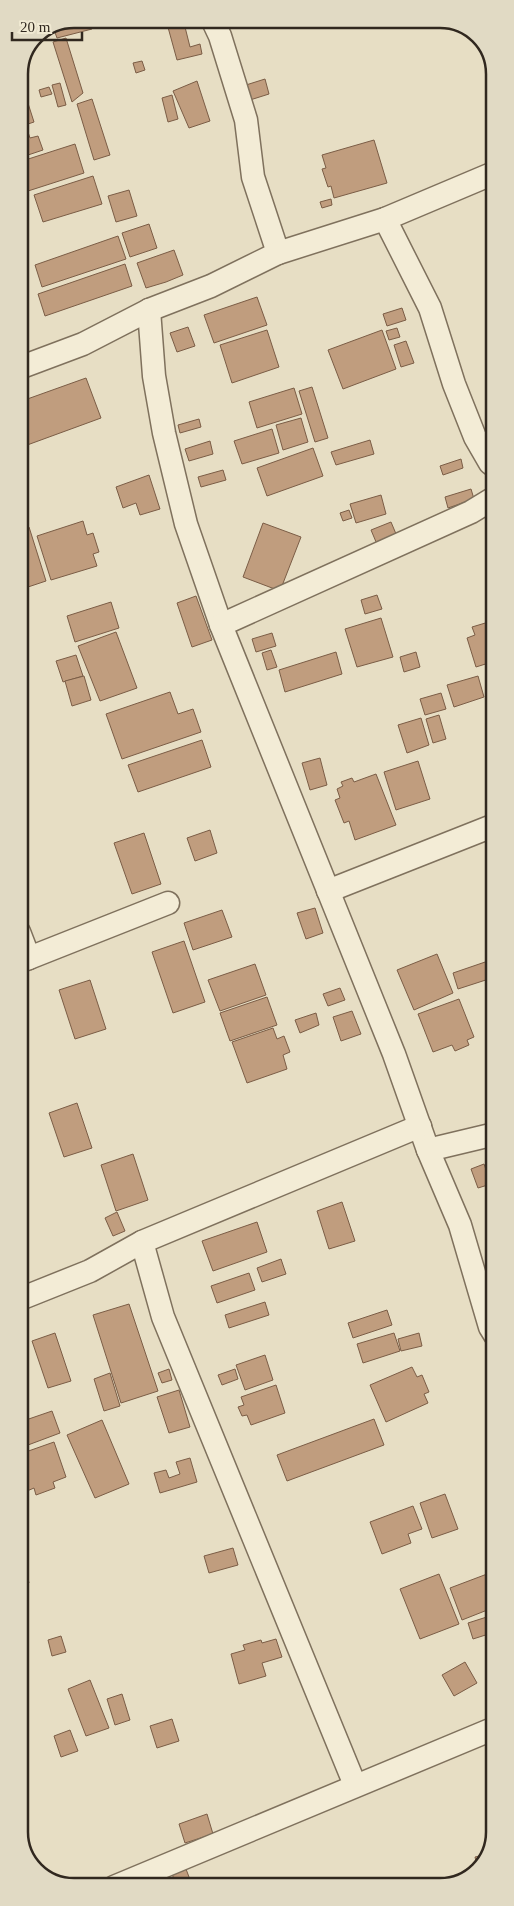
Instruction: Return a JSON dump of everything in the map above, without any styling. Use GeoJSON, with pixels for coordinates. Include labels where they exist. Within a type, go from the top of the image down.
{"type":"FeatureCollection","features":[{"type":"Feature","properties":{"kind":"street"},"geometry":{"type":"LineString","coordinates":[[216,28],[246,120],[253,177],[278,253]]}},
{"type":"Feature","properties":{"kind":"street"},"geometry":{"type":"LineString","coordinates":[[28,365],[83,344],[149,310],[211,286],[278,253],[385,219],[487,176]]}},
{"type":"Feature","properties":{"kind":"street"},"geometry":{"type":"LineString","coordinates":[[385,219],[430,308],[454,384],[475,437],[487,458]]}},
{"type":"Feature","properties":{"kind":"street"},"geometry":{"type":"LineString","coordinates":[[149,310],[154,376],[164,433],[186,524],[221,625],[394,1054],[428,1150],[460,1225],[487,1317]]}},
{"type":"Feature","properties":{"kind":"street"},"geometry":{"type":"LineString","coordinates":[[221,625],[471,512],[487,502]]}},
{"type":"Feature","properties":{"kind":"street"},"geometry":{"type":"LineString","coordinates":[[328,891],[487,828]]}},
{"type":"Feature","properties":{"kind":"street"},"geometry":{"type":"LineString","coordinates":[[28,958],[168,903]]}},
{"type":"Feature","properties":{"kind":"street"},"geometry":{"type":"LineString","coordinates":[[28,1296],[90,1271],[142,1242],[420,1126]]}},
{"type":"Feature","properties":{"kind":"street"},"geometry":{"type":"LineString","coordinates":[[428,1150],[487,1136]]}},
{"type":"Feature","properties":{"kind":"street"},"geometry":{"type":"LineString","coordinates":[[142,1242],[163,1317],[356,1785]]}},
{"type":"Feature","properties":{"kind":"street"},"geometry":{"type":"LineString","coordinates":[[135,1878],[487,1731]]}},
{"type":"Feature","properties":{"kind":"building"},"geometry":{"type":"Polygon","coordinates":[[[64,28],[92,29],[57,38],[55,32],[64,28]]]}},
{"type":"Feature","properties":{"kind":"building"},"geometry":{"type":"Polygon","coordinates":[[[168,28],[185,28],[190,47],[200,44],[202,54],[177,60],[168,28]]]}},
{"type":"Feature","properties":{"kind":"building"},"geometry":{"type":"Polygon","coordinates":[[[66,38],[83,93],[72,102],[53,42],[66,38]]]}},
{"type":"Feature","properties":{"kind":"building"},"geometry":{"type":"Polygon","coordinates":[[[142,61],[145,70],[136,73],[133,63],[142,61]]]}},
{"type":"Feature","properties":{"kind":"building"},"geometry":{"type":"Polygon","coordinates":[[[265,79],[269,94],[250,100],[246,85],[265,79]]]}},
{"type":"Feature","properties":{"kind":"building"},"geometry":{"type":"Polygon","coordinates":[[[197,81],[210,121],[189,128],[173,91],[197,81]]]}},
{"type":"Feature","properties":{"kind":"building"},"geometry":{"type":"Polygon","coordinates":[[[60,83],[66,105],[58,107],[52,85],[60,83]]]}},
{"type":"Feature","properties":{"kind":"building"},"geometry":{"type":"Polygon","coordinates":[[[49,87],[52,94],[41,97],[39,90],[49,87]]]}},
{"type":"Feature","properties":{"kind":"building"},"geometry":{"type":"Polygon","coordinates":[[[172,95],[178,119],[168,122],[162,98],[172,95]]]}},
{"type":"Feature","properties":{"kind":"building"},"geometry":{"type":"Polygon","coordinates":[[[92,99],[110,155],[94,160],[77,104],[92,99]]]}},
{"type":"Feature","properties":{"kind":"building"},"geometry":{"type":"Polygon","coordinates":[[[28,103],[34,122],[28,124],[28,103]]]}},
{"type":"Feature","properties":{"kind":"building"},"geometry":{"type":"Polygon","coordinates":[[[28,132],[30,138],[38,136],[43,150],[28,155],[28,132]]]}},
{"type":"Feature","properties":{"kind":"building"},"geometry":{"type":"Polygon","coordinates":[[[374,140],[387,183],[334,198],[331,186],[328,187],[322,169],[326,168],[322,155],[374,140]]]}},
{"type":"Feature","properties":{"kind":"building"},"geometry":{"type":"Polygon","coordinates":[[[75,144],[84,173],[28,191],[28,159],[75,144]]]}},
{"type":"Feature","properties":{"kind":"building"},"geometry":{"type":"Polygon","coordinates":[[[93,176],[102,204],[43,222],[34,195],[93,176]]]}},
{"type":"Feature","properties":{"kind":"building"},"geometry":{"type":"Polygon","coordinates":[[[129,190],[137,216],[116,222],[108,196],[129,190]]]}},
{"type":"Feature","properties":{"kind":"building"},"geometry":{"type":"Polygon","coordinates":[[[331,199],[332,205],[322,208],[320,202],[331,199]]]}},
{"type":"Feature","properties":{"kind":"building"},"geometry":{"type":"Polygon","coordinates":[[[149,224],[157,248],[130,257],[122,233],[149,224]]]}},
{"type":"Feature","properties":{"kind":"building"},"geometry":{"type":"Polygon","coordinates":[[[118,236],[126,259],[42,287],[35,265],[118,236]]]}},
{"type":"Feature","properties":{"kind":"building"},"geometry":{"type":"Polygon","coordinates":[[[174,250],[183,275],[146,288],[137,263],[174,250]]]}},
{"type":"Feature","properties":{"kind":"building"},"geometry":{"type":"Polygon","coordinates":[[[125,264],[132,286],[45,316],[38,294],[125,264]]]}},
{"type":"Feature","properties":{"kind":"building"},"geometry":{"type":"Polygon","coordinates":[[[257,297],[267,325],[214,343],[204,315],[257,297]]]}},
{"type":"Feature","properties":{"kind":"building"},"geometry":{"type":"Polygon","coordinates":[[[402,308],[406,320],[387,326],[383,314],[402,308]]]}},
{"type":"Feature","properties":{"kind":"building"},"geometry":{"type":"Polygon","coordinates":[[[188,327],[195,346],[177,352],[170,333],[188,327]]]}},
{"type":"Feature","properties":{"kind":"building"},"geometry":{"type":"Polygon","coordinates":[[[397,328],[400,337],[389,340],[386,331],[397,328]]]}},
{"type":"Feature","properties":{"kind":"building"},"geometry":{"type":"Polygon","coordinates":[[[267,330],[279,367],[232,383],[220,345],[267,330]]]}},
{"type":"Feature","properties":{"kind":"building"},"geometry":{"type":"Polygon","coordinates":[[[382,330],[396,369],[343,389],[328,350],[382,330]]]}},
{"type":"Feature","properties":{"kind":"building"},"geometry":{"type":"Polygon","coordinates":[[[406,341],[414,363],[401,367],[394,345],[406,341]]]}},
{"type":"Feature","properties":{"kind":"building"},"geometry":{"type":"Polygon","coordinates":[[[86,378],[101,418],[28,445],[28,399],[86,378]]]}},
{"type":"Feature","properties":{"kind":"building"},"geometry":{"type":"Polygon","coordinates":[[[312,387],[328,438],[315,442],[299,391],[312,387]]]}},
{"type":"Feature","properties":{"kind":"building"},"geometry":{"type":"Polygon","coordinates":[[[294,388],[302,414],[257,428],[249,402],[294,388]]]}},
{"type":"Feature","properties":{"kind":"building"},"geometry":{"type":"Polygon","coordinates":[[[301,418],[308,442],[283,450],[276,425],[301,418]]]}},
{"type":"Feature","properties":{"kind":"building"},"geometry":{"type":"Polygon","coordinates":[[[199,419],[201,427],[180,433],[178,425],[199,419]]]}},
{"type":"Feature","properties":{"kind":"building"},"geometry":{"type":"Polygon","coordinates":[[[272,429],[279,453],[242,464],[234,441],[272,429]]]}},
{"type":"Feature","properties":{"kind":"building"},"geometry":{"type":"Polygon","coordinates":[[[370,440],[374,454],[336,465],[331,452],[370,440]]]}},
{"type":"Feature","properties":{"kind":"building"},"geometry":{"type":"Polygon","coordinates":[[[210,441],[213,454],[189,461],[185,449],[210,441]]]}},
{"type":"Feature","properties":{"kind":"building"},"geometry":{"type":"Polygon","coordinates":[[[313,448],[323,476],[267,496],[257,468],[313,448]]]}},
{"type":"Feature","properties":{"kind":"building"},"geometry":{"type":"Polygon","coordinates":[[[461,459],[463,468],[443,475],[440,466],[461,459]]]}},
{"type":"Feature","properties":{"kind":"building"},"geometry":{"type":"Polygon","coordinates":[[[223,470],[226,480],[201,487],[198,477],[223,470]]]}},
{"type":"Feature","properties":{"kind":"building"},"geometry":{"type":"Polygon","coordinates":[[[149,475],[160,509],[140,515],[136,503],[123,508],[116,487],[149,475]]]}},
{"type":"Feature","properties":{"kind":"building"},"geometry":{"type":"Polygon","coordinates":[[[471,489],[474,499],[448,508],[445,497],[471,489]]]}},
{"type":"Feature","properties":{"kind":"building"},"geometry":{"type":"Polygon","coordinates":[[[381,495],[386,514],[356,523],[350,504],[381,495]]]}},
{"type":"Feature","properties":{"kind":"building"},"geometry":{"type":"Polygon","coordinates":[[[349,510],[352,518],[343,521],[340,513],[349,510]]]}},
{"type":"Feature","properties":{"kind":"building"},"geometry":{"type":"Polygon","coordinates":[[[83,521],[87,535],[93,533],[99,552],[93,554],[97,566],[51,580],[37,536],[83,521]]]}},
{"type":"Feature","properties":{"kind":"building"},"geometry":{"type":"Polygon","coordinates":[[[391,522],[399,541],[379,549],[371,530],[391,522]]]}},
{"type":"Feature","properties":{"kind":"building"},"geometry":{"type":"Polygon","coordinates":[[[263,523],[301,537],[280,591],[243,577],[263,523]]]}},
{"type":"Feature","properties":{"kind":"building"},"geometry":{"type":"Polygon","coordinates":[[[28,527],[46,581],[28,587],[28,527]]]}},
{"type":"Feature","properties":{"kind":"building"},"geometry":{"type":"Polygon","coordinates":[[[377,595],[382,609],[365,614],[361,600],[377,595]]]}},
{"type":"Feature","properties":{"kind":"building"},"geometry":{"type":"Polygon","coordinates":[[[196,596],[212,640],[192,647],[177,603],[196,596]]]}},
{"type":"Feature","properties":{"kind":"building"},"geometry":{"type":"Polygon","coordinates":[[[111,602],[119,628],[75,642],[67,616],[111,602]]]}},
{"type":"Feature","properties":{"kind":"building"},"geometry":{"type":"Polygon","coordinates":[[[381,618],[393,657],[357,667],[345,629],[381,618]]]}},
{"type":"Feature","properties":{"kind":"building"},"geometry":{"type":"Polygon","coordinates":[[[487,622],[487,664],[476,667],[467,638],[475,635],[472,627],[487,622]]]}},
{"type":"Feature","properties":{"kind":"building"},"geometry":{"type":"Polygon","coordinates":[[[116,632],[137,688],[100,701],[78,646],[116,632]]]}},
{"type":"Feature","properties":{"kind":"building"},"geometry":{"type":"Polygon","coordinates":[[[272,633],[276,646],[256,652],[252,639],[272,633]]]}},
{"type":"Feature","properties":{"kind":"building"},"geometry":{"type":"Polygon","coordinates":[[[271,650],[277,667],[267,670],[262,653],[271,650]]]}},
{"type":"Feature","properties":{"kind":"building"},"geometry":{"type":"Polygon","coordinates":[[[336,652],[342,674],[285,692],[279,670],[336,652]]]}},
{"type":"Feature","properties":{"kind":"building"},"geometry":{"type":"Polygon","coordinates":[[[416,652],[420,667],[404,672],[400,657],[416,652]]]}},
{"type":"Feature","properties":{"kind":"building"},"geometry":{"type":"Polygon","coordinates":[[[76,655],[83,676],[63,682],[56,661],[76,655]]]}},
{"type":"Feature","properties":{"kind":"building"},"geometry":{"type":"Polygon","coordinates":[[[84,676],[91,700],[72,706],[65,681],[84,676]]]}},
{"type":"Feature","properties":{"kind":"building"},"geometry":{"type":"Polygon","coordinates":[[[478,676],[484,697],[454,707],[447,685],[478,676]]]}},
{"type":"Feature","properties":{"kind":"building"},"geometry":{"type":"Polygon","coordinates":[[[170,692],[178,714],[193,709],[201,732],[122,759],[106,714],[170,692]]]}},
{"type":"Feature","properties":{"kind":"building"},"geometry":{"type":"Polygon","coordinates":[[[441,693],[446,709],[425,715],[420,699],[441,693]]]}},
{"type":"Feature","properties":{"kind":"building"},"geometry":{"type":"Polygon","coordinates":[[[439,715],[446,739],[433,743],[426,719],[439,715]]]}},
{"type":"Feature","properties":{"kind":"building"},"geometry":{"type":"Polygon","coordinates":[[[421,718],[429,745],[407,753],[398,725],[421,718]]]}},
{"type":"Feature","properties":{"kind":"building"},"geometry":{"type":"Polygon","coordinates":[[[202,740],[211,767],[138,792],[128,765],[202,740]]]}},
{"type":"Feature","properties":{"kind":"building"},"geometry":{"type":"Polygon","coordinates":[[[320,758],[327,785],[310,790],[302,763],[320,758]]]}},
{"type":"Feature","properties":{"kind":"building"},"geometry":{"type":"Polygon","coordinates":[[[418,761],[430,799],[396,810],[384,772],[418,761]]]}},
{"type":"Feature","properties":{"kind":"building"},"geometry":{"type":"Polygon","coordinates":[[[376,774],[396,825],[355,840],[349,821],[344,823],[335,800],[340,798],[337,789],[343,786],[341,782],[352,778],[354,782],[376,774]]]}},
{"type":"Feature","properties":{"kind":"building"},"geometry":{"type":"Polygon","coordinates":[[[210,830],[217,853],[195,861],[187,838],[210,830]]]}},
{"type":"Feature","properties":{"kind":"building"},"geometry":{"type":"Polygon","coordinates":[[[144,833],[161,884],[132,894],[114,843],[144,833]]]}},
{"type":"Feature","properties":{"kind":"building"},"geometry":{"type":"Polygon","coordinates":[[[315,908],[323,933],[306,939],[297,913],[315,908]]]}},
{"type":"Feature","properties":{"kind":"building"},"geometry":{"type":"Polygon","coordinates":[[[222,910],[232,937],[193,950],[184,923],[222,910]]]}},
{"type":"Feature","properties":{"kind":"building"},"geometry":{"type":"Polygon","coordinates":[[[184,941],[205,1002],[173,1013],[152,952],[184,941]]]}},
{"type":"Feature","properties":{"kind":"building"},"geometry":{"type":"Polygon","coordinates":[[[437,954],[453,993],[414,1010],[397,970],[437,954]]]}},
{"type":"Feature","properties":{"kind":"building"},"geometry":{"type":"Polygon","coordinates":[[[487,961],[487,980],[458,989],[453,973],[487,961]]]}},
{"type":"Feature","properties":{"kind":"building"},"geometry":{"type":"Polygon","coordinates":[[[255,964],[266,995],[220,1011],[208,980],[255,964]]]}},
{"type":"Feature","properties":{"kind":"building"},"geometry":{"type":"Polygon","coordinates":[[[90,980],[106,1029],[75,1039],[59,990],[90,980]]]}},
{"type":"Feature","properties":{"kind":"building"},"geometry":{"type":"Polygon","coordinates":[[[340,988],[345,1000],[328,1006],[323,994],[340,988]]]}},
{"type":"Feature","properties":{"kind":"building"},"geometry":{"type":"Polygon","coordinates":[[[267,997],[277,1025],[230,1041],[220,1013],[267,997]]]}},
{"type":"Feature","properties":{"kind":"building"},"geometry":{"type":"Polygon","coordinates":[[[459,999],[474,1037],[467,1040],[469,1045],[455,1051],[452,1045],[433,1052],[418,1014],[459,999]]]}},
{"type":"Feature","properties":{"kind":"building"},"geometry":{"type":"Polygon","coordinates":[[[352,1011],[361,1034],[341,1041],[333,1017],[352,1011]]]}},
{"type":"Feature","properties":{"kind":"building"},"geometry":{"type":"Polygon","coordinates":[[[316,1013],[319,1025],[300,1033],[295,1020],[316,1013]]]}},
{"type":"Feature","properties":{"kind":"building"},"geometry":{"type":"Polygon","coordinates":[[[273,1028],[277,1039],[284,1036],[290,1052],[283,1055],[287,1069],[247,1083],[232,1042],[273,1028]]]}},
{"type":"Feature","properties":{"kind":"building"},"geometry":{"type":"Polygon","coordinates":[[[77,1103],[92,1148],[64,1157],[49,1113],[77,1103]]]}},
{"type":"Feature","properties":{"kind":"building"},"geometry":{"type":"Polygon","coordinates":[[[133,1154],[148,1200],[116,1211],[101,1165],[133,1154]]]}},
{"type":"Feature","properties":{"kind":"building"},"geometry":{"type":"Polygon","coordinates":[[[484,1164],[487,1173],[487,1185],[478,1188],[471,1169],[484,1164]]]}},
{"type":"Feature","properties":{"kind":"building"},"geometry":{"type":"Polygon","coordinates":[[[342,1202],[355,1241],[329,1249],[317,1211],[342,1202]]]}},
{"type":"Feature","properties":{"kind":"building"},"geometry":{"type":"Polygon","coordinates":[[[117,1212],[125,1231],[113,1236],[105,1218],[117,1212]]]}},
{"type":"Feature","properties":{"kind":"building"},"geometry":{"type":"Polygon","coordinates":[[[257,1222],[267,1252],[213,1271],[202,1241],[257,1222]]]}},
{"type":"Feature","properties":{"kind":"building"},"geometry":{"type":"Polygon","coordinates":[[[281,1259],[286,1274],[262,1282],[257,1268],[281,1259]]]}},
{"type":"Feature","properties":{"kind":"building"},"geometry":{"type":"Polygon","coordinates":[[[249,1273],[255,1290],[217,1303],[211,1286],[249,1273]]]}},
{"type":"Feature","properties":{"kind":"building"},"geometry":{"type":"Polygon","coordinates":[[[265,1302],[269,1315],[229,1328],[225,1315],[265,1302]]]}},
{"type":"Feature","properties":{"kind":"building"},"geometry":{"type":"Polygon","coordinates":[[[129,1304],[158,1391],[121,1403],[93,1315],[129,1304]]]}},
{"type":"Feature","properties":{"kind":"building"},"geometry":{"type":"Polygon","coordinates":[[[387,1310],[392,1325],[353,1338],[348,1323],[387,1310]]]}},
{"type":"Feature","properties":{"kind":"building"},"geometry":{"type":"Polygon","coordinates":[[[55,1333],[71,1381],[48,1388],[32,1341],[55,1333]]]}},
{"type":"Feature","properties":{"kind":"building"},"geometry":{"type":"Polygon","coordinates":[[[394,1333],[400,1351],[363,1363],[357,1344],[394,1333]]]}},
{"type":"Feature","properties":{"kind":"building"},"geometry":{"type":"Polygon","coordinates":[[[419,1333],[422,1346],[401,1351],[398,1339],[419,1333]]]}},
{"type":"Feature","properties":{"kind":"building"},"geometry":{"type":"Polygon","coordinates":[[[265,1355],[273,1380],[245,1390],[236,1365],[265,1355]]]}},
{"type":"Feature","properties":{"kind":"building"},"geometry":{"type":"Polygon","coordinates":[[[412,1367],[417,1377],[422,1375],[429,1392],[424,1394],[428,1403],[386,1422],[370,1385],[412,1367]]]}},
{"type":"Feature","properties":{"kind":"building"},"geometry":{"type":"Polygon","coordinates":[[[169,1369],[172,1380],[162,1383],[158,1373],[169,1369]]]}},
{"type":"Feature","properties":{"kind":"building"},"geometry":{"type":"Polygon","coordinates":[[[235,1369],[238,1379],[222,1385],[218,1375],[235,1369]]]}},
{"type":"Feature","properties":{"kind":"building"},"geometry":{"type":"Polygon","coordinates":[[[110,1373],[120,1406],[104,1411],[94,1379],[110,1373]]]}},
{"type":"Feature","properties":{"kind":"building"},"geometry":{"type":"Polygon","coordinates":[[[276,1385],[285,1413],[251,1425],[247,1415],[242,1416],[238,1407],[244,1405],[241,1397],[276,1385]]]}},
{"type":"Feature","properties":{"kind":"building"},"geometry":{"type":"Polygon","coordinates":[[[179,1390],[190,1427],[169,1433],[157,1397],[179,1390]]]}},
{"type":"Feature","properties":{"kind":"building"},"geometry":{"type":"Polygon","coordinates":[[[52,1411],[60,1433],[28,1445],[28,1419],[52,1411]]]}},
{"type":"Feature","properties":{"kind":"building"},"geometry":{"type":"Polygon","coordinates":[[[374,1419],[384,1445],[287,1481],[277,1455],[374,1419]]]}},
{"type":"Feature","properties":{"kind":"building"},"geometry":{"type":"Polygon","coordinates":[[[102,1420],[129,1484],[95,1498],[67,1435],[102,1420]]]}},
{"type":"Feature","properties":{"kind":"building"},"geometry":{"type":"Polygon","coordinates":[[[54,1442],[66,1477],[53,1482],[55,1488],[36,1495],[34,1488],[28,1491],[28,1451],[54,1442]]]}},
{"type":"Feature","properties":{"kind":"building"},"geometry":{"type":"Polygon","coordinates":[[[190,1458],[197,1482],[160,1493],[154,1473],[166,1470],[169,1478],[180,1474],[176,1462],[190,1458]]]}},
{"type":"Feature","properties":{"kind":"building"},"geometry":{"type":"Polygon","coordinates":[[[445,1494],[458,1529],[432,1538],[420,1503],[445,1494]]]}},
{"type":"Feature","properties":{"kind":"building"},"geometry":{"type":"Polygon","coordinates":[[[413,1506],[422,1529],[408,1534],[411,1543],[382,1554],[370,1522],[413,1506]]]}},
{"type":"Feature","properties":{"kind":"building"},"geometry":{"type":"Polygon","coordinates":[[[233,1548],[238,1565],[209,1573],[204,1556],[233,1548]]]}},
{"type":"Feature","properties":{"kind":"building"},"geometry":{"type":"Polygon","coordinates":[[[439,1574],[459,1624],[420,1639],[400,1589],[439,1574]]]}},
{"type":"Feature","properties":{"kind":"building"},"geometry":{"type":"Polygon","coordinates":[[[487,1574],[487,1610],[462,1620],[450,1588],[487,1574]]]}},
{"type":"Feature","properties":{"kind":"building"},"geometry":{"type":"Polygon","coordinates":[[[487,1617],[487,1635],[473,1639],[468,1623],[487,1617]]]}},
{"type":"Feature","properties":{"kind":"building"},"geometry":{"type":"Polygon","coordinates":[[[61,1636],[66,1652],[52,1656],[48,1640],[61,1636]]]}},
{"type":"Feature","properties":{"kind":"building"},"geometry":{"type":"Polygon","coordinates":[[[276,1639],[282,1657],[262,1663],[266,1676],[239,1684],[231,1654],[245,1650],[243,1645],[261,1640],[262,1643],[276,1639]]]}},
{"type":"Feature","properties":{"kind":"building"},"geometry":{"type":"Polygon","coordinates":[[[465,1662],[477,1683],[454,1696],[442,1675],[465,1662]]]}},
{"type":"Feature","properties":{"kind":"building"},"geometry":{"type":"Polygon","coordinates":[[[90,1680],[109,1728],[86,1736],[68,1689],[90,1680]]]}},
{"type":"Feature","properties":{"kind":"building"},"geometry":{"type":"Polygon","coordinates":[[[122,1694],[130,1720],[115,1725],[107,1699],[122,1694]]]}},
{"type":"Feature","properties":{"kind":"building"},"geometry":{"type":"Polygon","coordinates":[[[172,1719],[179,1741],[157,1748],[150,1726],[172,1719]]]}},
{"type":"Feature","properties":{"kind":"building"},"geometry":{"type":"Polygon","coordinates":[[[70,1730],[78,1751],[61,1757],[54,1736],[70,1730]]]}},
{"type":"Feature","properties":{"kind":"building"},"geometry":{"type":"Polygon","coordinates":[[[207,1814],[213,1834],[185,1843],[179,1824],[207,1814]]]}},
{"type":"Feature","properties":{"kind":"building"},"geometry":{"type":"Polygon","coordinates":[[[186,1869],[189,1878],[174,1878],[172,1874],[186,1869]]]}}]}
